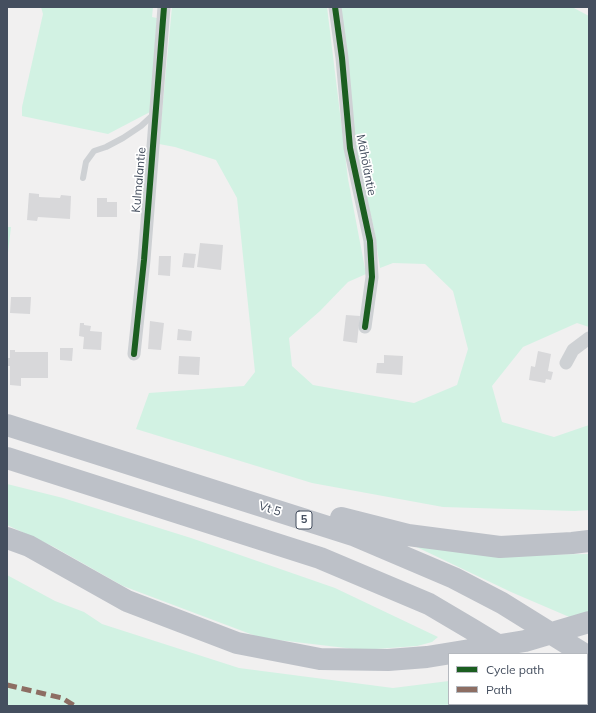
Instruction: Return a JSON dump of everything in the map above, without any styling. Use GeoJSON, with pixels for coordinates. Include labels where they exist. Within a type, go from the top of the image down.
{"type":"FeatureCollection","features":[{"type":"Feature","properties":{"kind":"highway"},"geometry":{"type":"LineString","coordinates":[[7,425],[351,521],[408,535],[500,547],[589,541]]}},
{"type":"Feature","properties":{"kind":"highway","name":"Vt 5"},"geometry":{"type":"LineString","coordinates":[[7,425],[353,535],[454,578],[502,603],[582,653]]}},
{"type":"Feature","properties":{"kind":"highway"},"geometry":{"type":"LineString","coordinates":[[7,458],[320,558],[429,604],[510,653]]}},
{"type":"Feature","properties":{"kind":"highway"},"geometry":{"type":"LineString","coordinates":[[7,538],[29,546],[128,601],[237,643],[320,659],[388,660],[448,654]]}},
{"type":"Feature","properties":{"kind":"highway"},"geometry":{"type":"LineString","coordinates":[[452,653],[525,641],[589,622]]}},
{"type":"Feature","properties":{"kind":"street","name":"Kulmalantie"},"geometry":{"type":"LineString","coordinates":[[134,354],[164,7]]}},
{"type":"Feature","properties":{"kind":"street","name":"Mähöläntie"},"geometry":{"type":"LineString","coordinates":[[335,7],[342,58],[350,148],[370,240],[372,277],[365,328]]}},
{"type":"Feature","properties":{"kind":"street"},"geometry":{"type":"LineString","coordinates":[[566,363],[573,350],[589,338]]}},
{"type":"Feature","properties":{"kind":"lane"},"geometry":{"type":"LineString","coordinates":[[83,178],[86,162],[94,151],[106,147],[123,138],[141,126],[156,113]]}},
{"type":"Feature","properties":{"kind":"green space"},"geometry":{"type":"Polygon","coordinates":[[[41,7],[153,7],[152,17],[157,18],[150,112],[108,134],[22,116],[22,107],[43,14],[41,7]]]}},
{"type":"Feature","properties":{"kind":"green space"},"geometry":{"type":"Polygon","coordinates":[[[172,7],[327,7],[348,179],[366,274],[348,282],[320,311],[289,338],[292,366],[313,385],[414,403],[457,385],[468,349],[453,291],[425,264],[393,263],[380,268],[374,229],[355,149],[341,7],[572,7],[589,16],[589,327],[577,323],[523,347],[492,386],[502,422],[554,437],[589,425],[589,510],[575,511],[443,507],[312,483],[136,429],[149,393],[244,386],[255,372],[237,198],[216,160],[175,147],[159,144],[172,7]]]}},
{"type":"Feature","properties":{"kind":"green space"},"geometry":{"type":"Polygon","coordinates":[[[7,227],[11,227],[7,261],[7,227]]]}},
{"type":"Feature","properties":{"kind":"green space"},"geometry":{"type":"Polygon","coordinates":[[[7,484],[63,498],[191,538],[335,588],[438,637],[432,642],[417,646],[363,650],[261,638],[123,586],[54,547],[7,525],[7,484]]]}},
{"type":"Feature","properties":{"kind":"green space"},"geometry":{"type":"Polygon","coordinates":[[[404,541],[508,555],[589,554],[589,612],[574,619],[511,592],[404,541]]]}},
{"type":"Feature","properties":{"kind":"green space"},"geometry":{"type":"Polygon","coordinates":[[[7,575],[55,601],[84,612],[102,624],[239,668],[393,688],[448,681],[448,705],[527,706],[7,706],[7,575]]]}},
{"type":"Feature","properties":{"kind":"building"},"geometry":{"type":"Polygon","coordinates":[[[29,193],[39,194],[39,197],[60,198],[61,195],[71,196],[70,219],[38,217],[37,221],[27,220],[29,193]]]}},
{"type":"Feature","properties":{"kind":"building"},"geometry":{"type":"Polygon","coordinates":[[[97,198],[107,198],[107,202],[117,202],[117,217],[97,217],[97,198]]]}},
{"type":"Feature","properties":{"kind":"building"},"geometry":{"type":"Polygon","coordinates":[[[200,243],[223,245],[221,270],[197,267],[200,243]]]}},
{"type":"Feature","properties":{"kind":"building"},"geometry":{"type":"Polygon","coordinates":[[[184,253],[196,254],[194,268],[182,267],[184,253]]]}},
{"type":"Feature","properties":{"kind":"building"},"geometry":{"type":"Polygon","coordinates":[[[159,256],[171,256],[170,276],[158,275],[159,256]]]}},
{"type":"Feature","properties":{"kind":"building"},"geometry":{"type":"Polygon","coordinates":[[[11,297],[31,297],[30,314],[10,313],[11,297]]]}},
{"type":"Feature","properties":{"kind":"building"},"geometry":{"type":"Polygon","coordinates":[[[346,315],[360,316],[357,343],[343,341],[346,315]]]}},
{"type":"Feature","properties":{"kind":"building"},"geometry":{"type":"Polygon","coordinates":[[[150,321],[164,323],[161,350],[148,349],[150,321]]]}},
{"type":"Feature","properties":{"kind":"building"},"geometry":{"type":"Polygon","coordinates":[[[80,323],[91,326],[90,331],[102,332],[101,350],[83,349],[84,337],[79,336],[80,323]]]}},
{"type":"Feature","properties":{"kind":"building"},"geometry":{"type":"Polygon","coordinates":[[[178,329],[192,331],[191,341],[177,340],[178,329]]]}},
{"type":"Feature","properties":{"kind":"building"},"geometry":{"type":"Polygon","coordinates":[[[60,348],[73,348],[72,361],[60,360],[60,348]]]}},
{"type":"Feature","properties":{"kind":"building"},"geometry":{"type":"Polygon","coordinates":[[[10,350],[15,350],[15,352],[48,352],[48,378],[21,378],[21,386],[10,385],[10,366],[7,366],[7,358],[10,358],[10,350]]]}},
{"type":"Feature","properties":{"kind":"building"},"geometry":{"type":"Polygon","coordinates":[[[538,351],[551,354],[548,371],[553,372],[551,380],[546,379],[545,383],[529,380],[531,366],[535,367],[538,351]]]}},
{"type":"Feature","properties":{"kind":"building"},"geometry":{"type":"Polygon","coordinates":[[[384,355],[403,356],[402,375],[376,373],[377,363],[384,363],[384,355]]]}},
{"type":"Feature","properties":{"kind":"building"},"geometry":{"type":"Polygon","coordinates":[[[179,356],[200,357],[199,375],[178,374],[179,356]]]}},
{"type":"Feature","properties":{"kind":"marked path"},"geometry":{"type":"LineString","coordinates":[[7,685],[62,698],[75,706]]}},
{"type":"Feature","properties":{"kind":"cycle path"},"geometry":{"type":"LineString","coordinates":[[134,354],[144,260],[164,7]]}},
{"type":"Feature","properties":{"kind":"cycle path"},"geometry":{"type":"LineString","coordinates":[[335,7],[342,58],[350,148],[370,241],[372,277],[365,327]]}}]}
